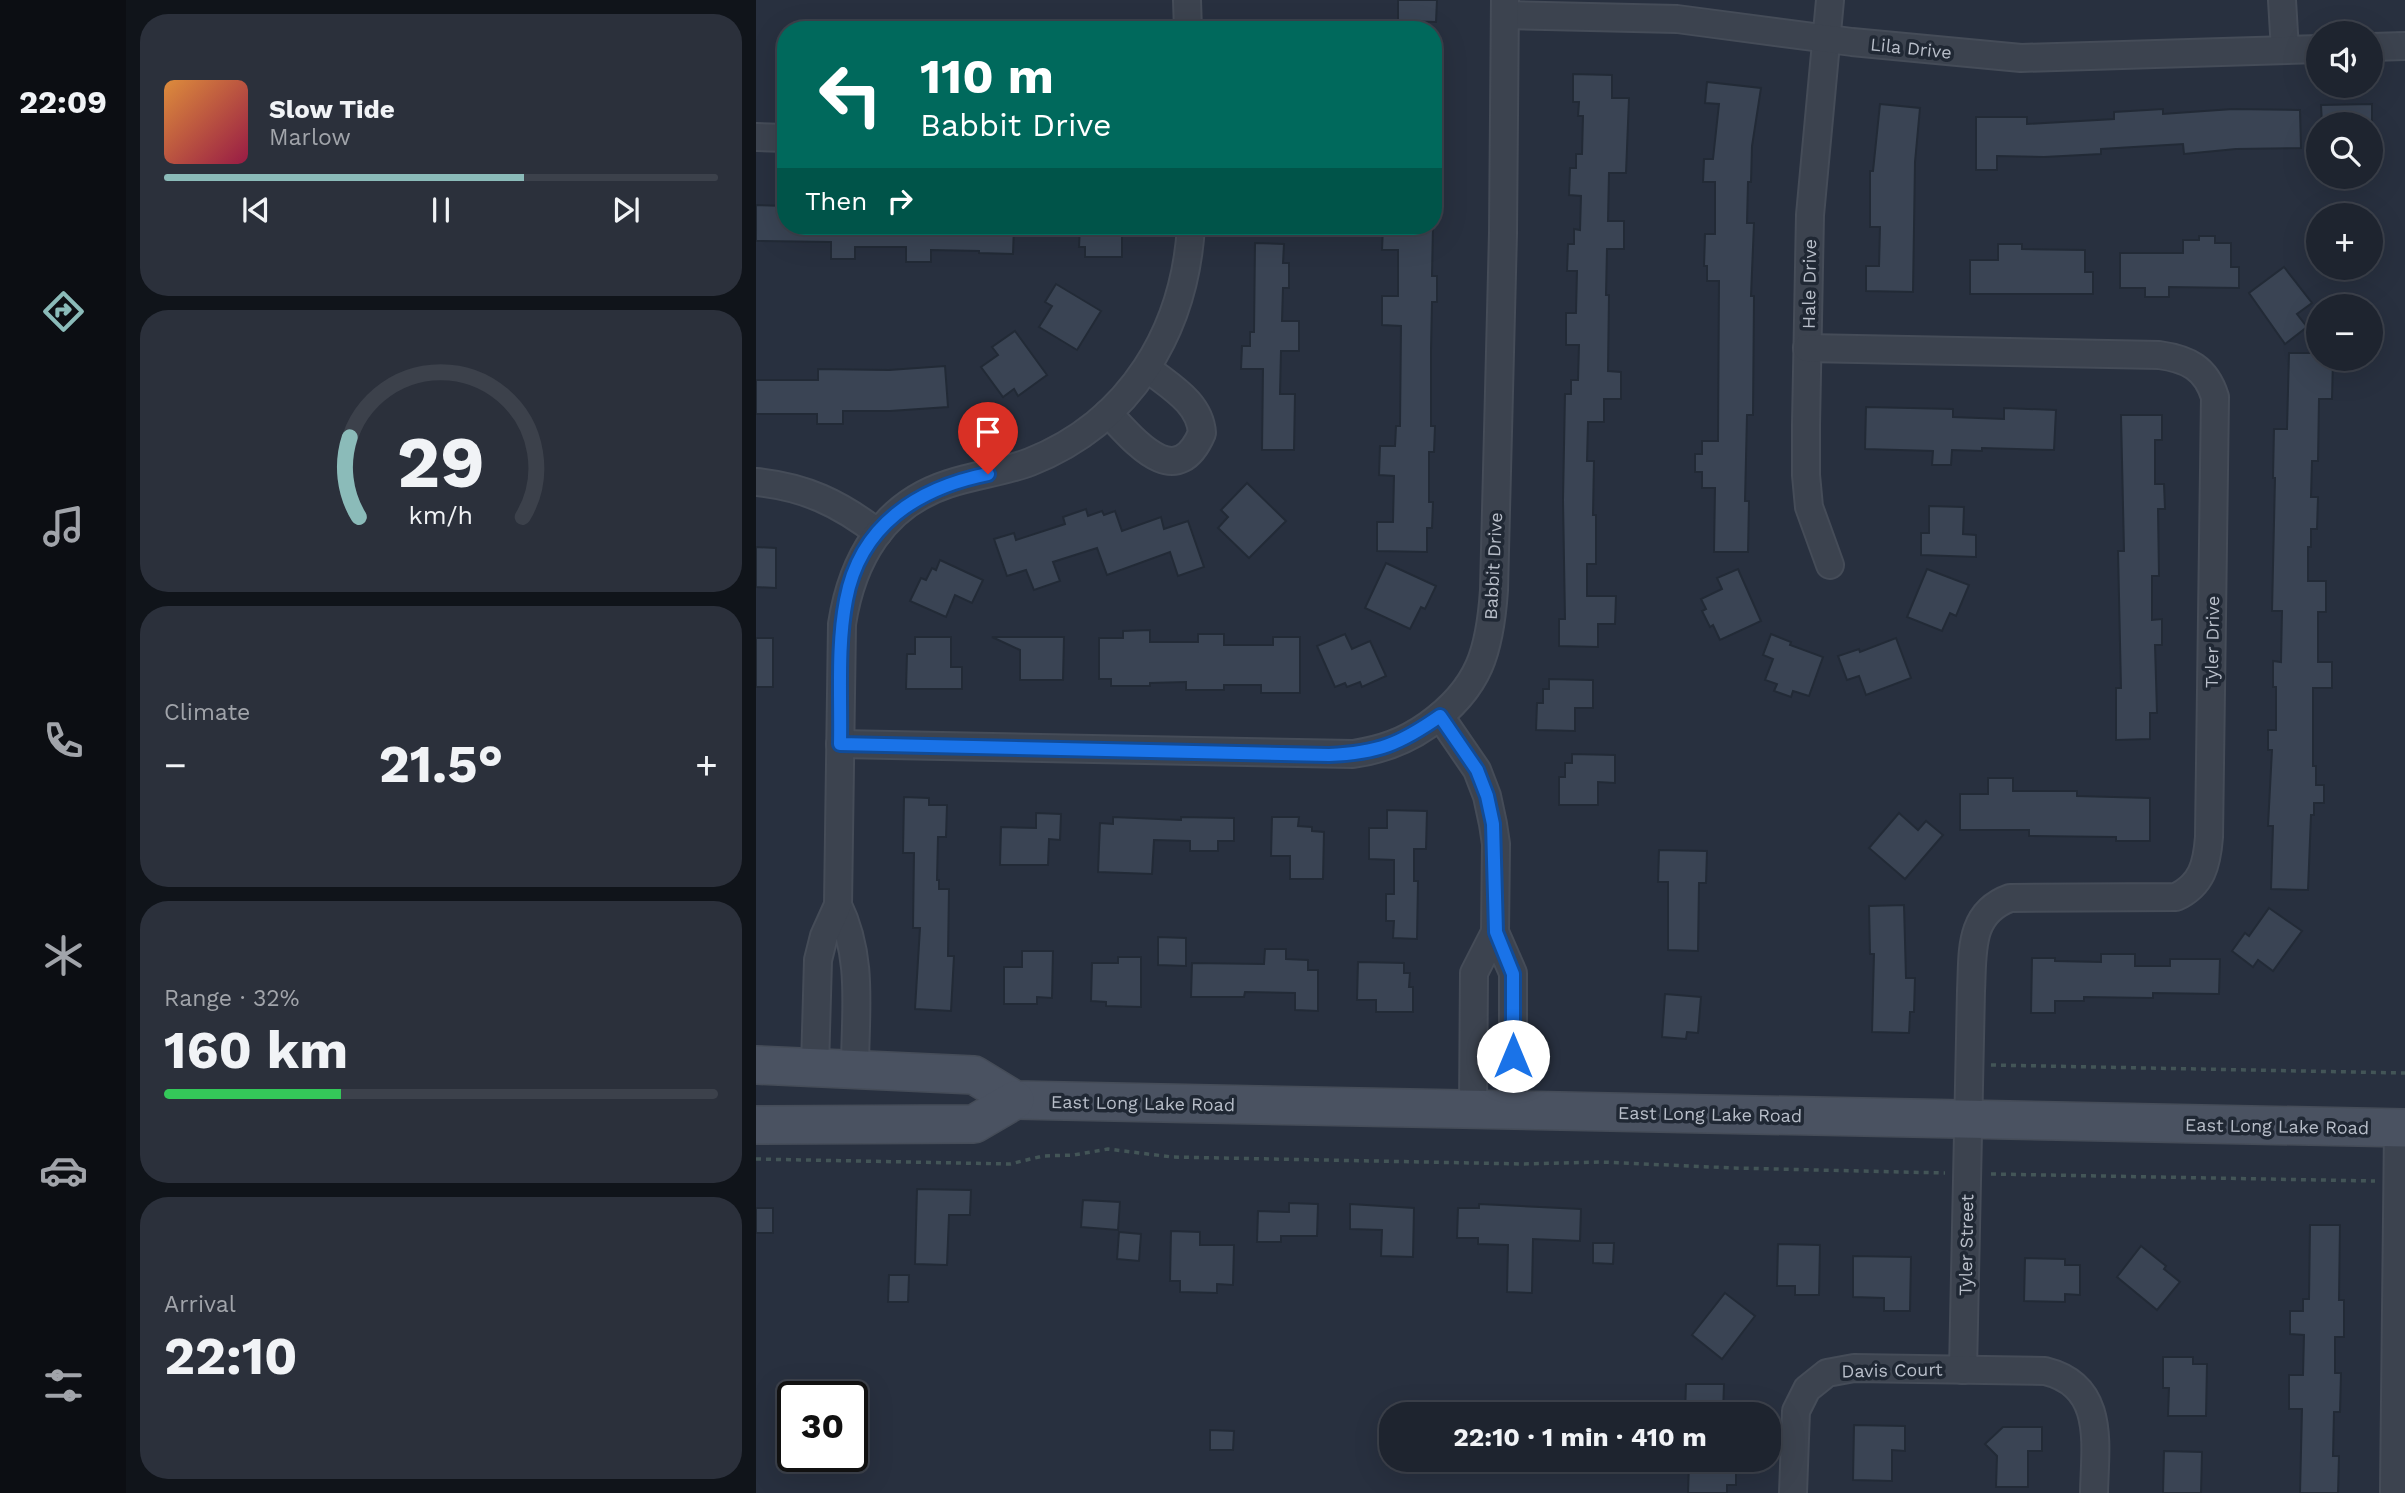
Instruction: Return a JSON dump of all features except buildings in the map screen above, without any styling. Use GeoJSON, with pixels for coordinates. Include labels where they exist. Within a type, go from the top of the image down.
{"type":"FeatureCollection","features":[{"type":"Feature","properties":{"kind":"main road"},"geometry":{"type":"LineString","coordinates":[[756,1065],[974,1075],[1015,1100],[974,1124],[756,1125]]}},
{"type":"Feature","properties":{"kind":"main road"},"geometry":{"type":"LineString","coordinates":[[900,1124],[912,1113],[916,1104],[918,1083],[912,1072]]}},
{"type":"Feature","properties":{"kind":"main road","name":"East Long Lake Road"},"geometry":{"type":"LineString","coordinates":[[1015,1100],[2402,1128]]}},
{"type":"Feature","properties":{"kind":"street"},"geometry":{"type":"LineString","coordinates":[[1187,0],[1188,21]]}},
{"type":"Feature","properties":{"kind":"street","name":"Hale Drive"},"geometry":{"type":"LineString","coordinates":[[1830,0],[1810,215],[1806,437],[1808,496],[1830,565]]}},
{"type":"Feature","properties":{"kind":"street"},"geometry":{"type":"LineString","coordinates":[[2282,0],[2285,50]]}},
{"type":"Feature","properties":{"kind":"street","name":"Lila Drive"},"geometry":{"type":"LineString","coordinates":[[1505,8],[1677,19],[1826,39],[2021,58],[2306,49]]}},
{"type":"Feature","properties":{"kind":"street","name":"Babbit Drive"},"geometry":{"type":"LineString","coordinates":[[840,744],[1329,755],[1376,751],[1397,743],[1457,702],[1476,674],[1492,615],[1502,261],[1505,8]]}},
{"type":"Feature","properties":{"kind":"street"},"geometry":{"type":"LineString","coordinates":[[2383,47],[2405,46]]}},
{"type":"Feature","properties":{"kind":"street"},"geometry":{"type":"LineString","coordinates":[[756,137],[777,138]]}},
{"type":"Feature","properties":{"kind":"street"},"geometry":{"type":"LineString","coordinates":[[815,1067],[818,960],[824,936],[838,905],[842,624],[846,597],[855,571],[878,533],[895,515],[923,495],[947,484],[1031,462],[1062,446],[1108,413],[1147,368],[1161,345],[1185,281],[1190,235]]}},
{"type":"Feature","properties":{"kind":"street","name":"Tyler Drive"},"geometry":{"type":"LineString","coordinates":[[1807,348],[2159,355],[2186,360],[2196,366],[2206,376],[2215,397],[2209,837],[2204,870],[2187,892],[2176,897],[2010,898],[1996,903],[1987,911],[1976,931],[1973,950],[1969,1120]]}},
{"type":"Feature","properties":{"kind":"street"},"geometry":{"type":"LineString","coordinates":[[1108,413],[1147,453],[1156,458],[1175,460],[1193,450],[1202,433],[1198,413],[1191,404],[1147,368]]}},
{"type":"Feature","properties":{"kind":"street"},"geometry":{"type":"LineString","coordinates":[[756,482],[783,486],[823,498],[878,533]]}},
{"type":"Feature","properties":{"kind":"street"},"geometry":{"type":"LineString","coordinates":[[1440,716],[1477,770],[1487,796],[1496,844],[1496,932],[1513,974],[1513,1110]]}},
{"type":"Feature","properties":{"kind":"street"},"geometry":{"type":"LineString","coordinates":[[838,905],[847,924],[856,962],[855,1070]]}},
{"type":"Feature","properties":{"kind":"street"},"geometry":{"type":"LineString","coordinates":[[1473,1110],[1474,973],[1496,932]]}},
{"type":"Feature","properties":{"kind":"street","name":"Tyler Street"},"geometry":{"type":"LineString","coordinates":[[1964,1370],[1969,1120]]}},
{"type":"Feature","properties":{"kind":"street"},"geometry":{"type":"LineString","coordinates":[[2394,1493],[2400,1379],[2402,1128]]}},
{"type":"Feature","properties":{"kind":"street","name":"Davis Court"},"geometry":{"type":"LineString","coordinates":[[1793,1493],[1796,1411],[1807,1389],[1816,1380],[1843,1368],[2045,1371],[2060,1375],[2081,1392],[2095,1423],[2094,1493]]}},
{"type":"Feature","properties":{"kind":"path"},"geometry":{"type":"LineString","coordinates":[[1985,1065],[2405,1073]]}},
{"type":"Feature","properties":{"kind":"path"},"geometry":{"type":"LineString","coordinates":[[756,1159],[1010,1164],[1042,1156],[1074,1155],[1108,1149],[1172,1157],[1524,1164],[1601,1162],[1709,1168],[1953,1173]]}},
{"type":"Feature","properties":{"kind":"path"},"geometry":{"type":"LineString","coordinates":[[1981,1174],[2377,1181]]}},
{"type":"Feature","properties":{"kind":"route"},"geometry":{"type":"LineString","coordinates":[[988,474],[947,484],[923,495],[895,515],[866,549],[846,597],[842,624],[840,744],[1353,754],[1376,751],[1397,743],[1440,716],[1477,770],[1487,796],[1496,844],[1496,932],[1513,974],[1513,1056]]}}]}
